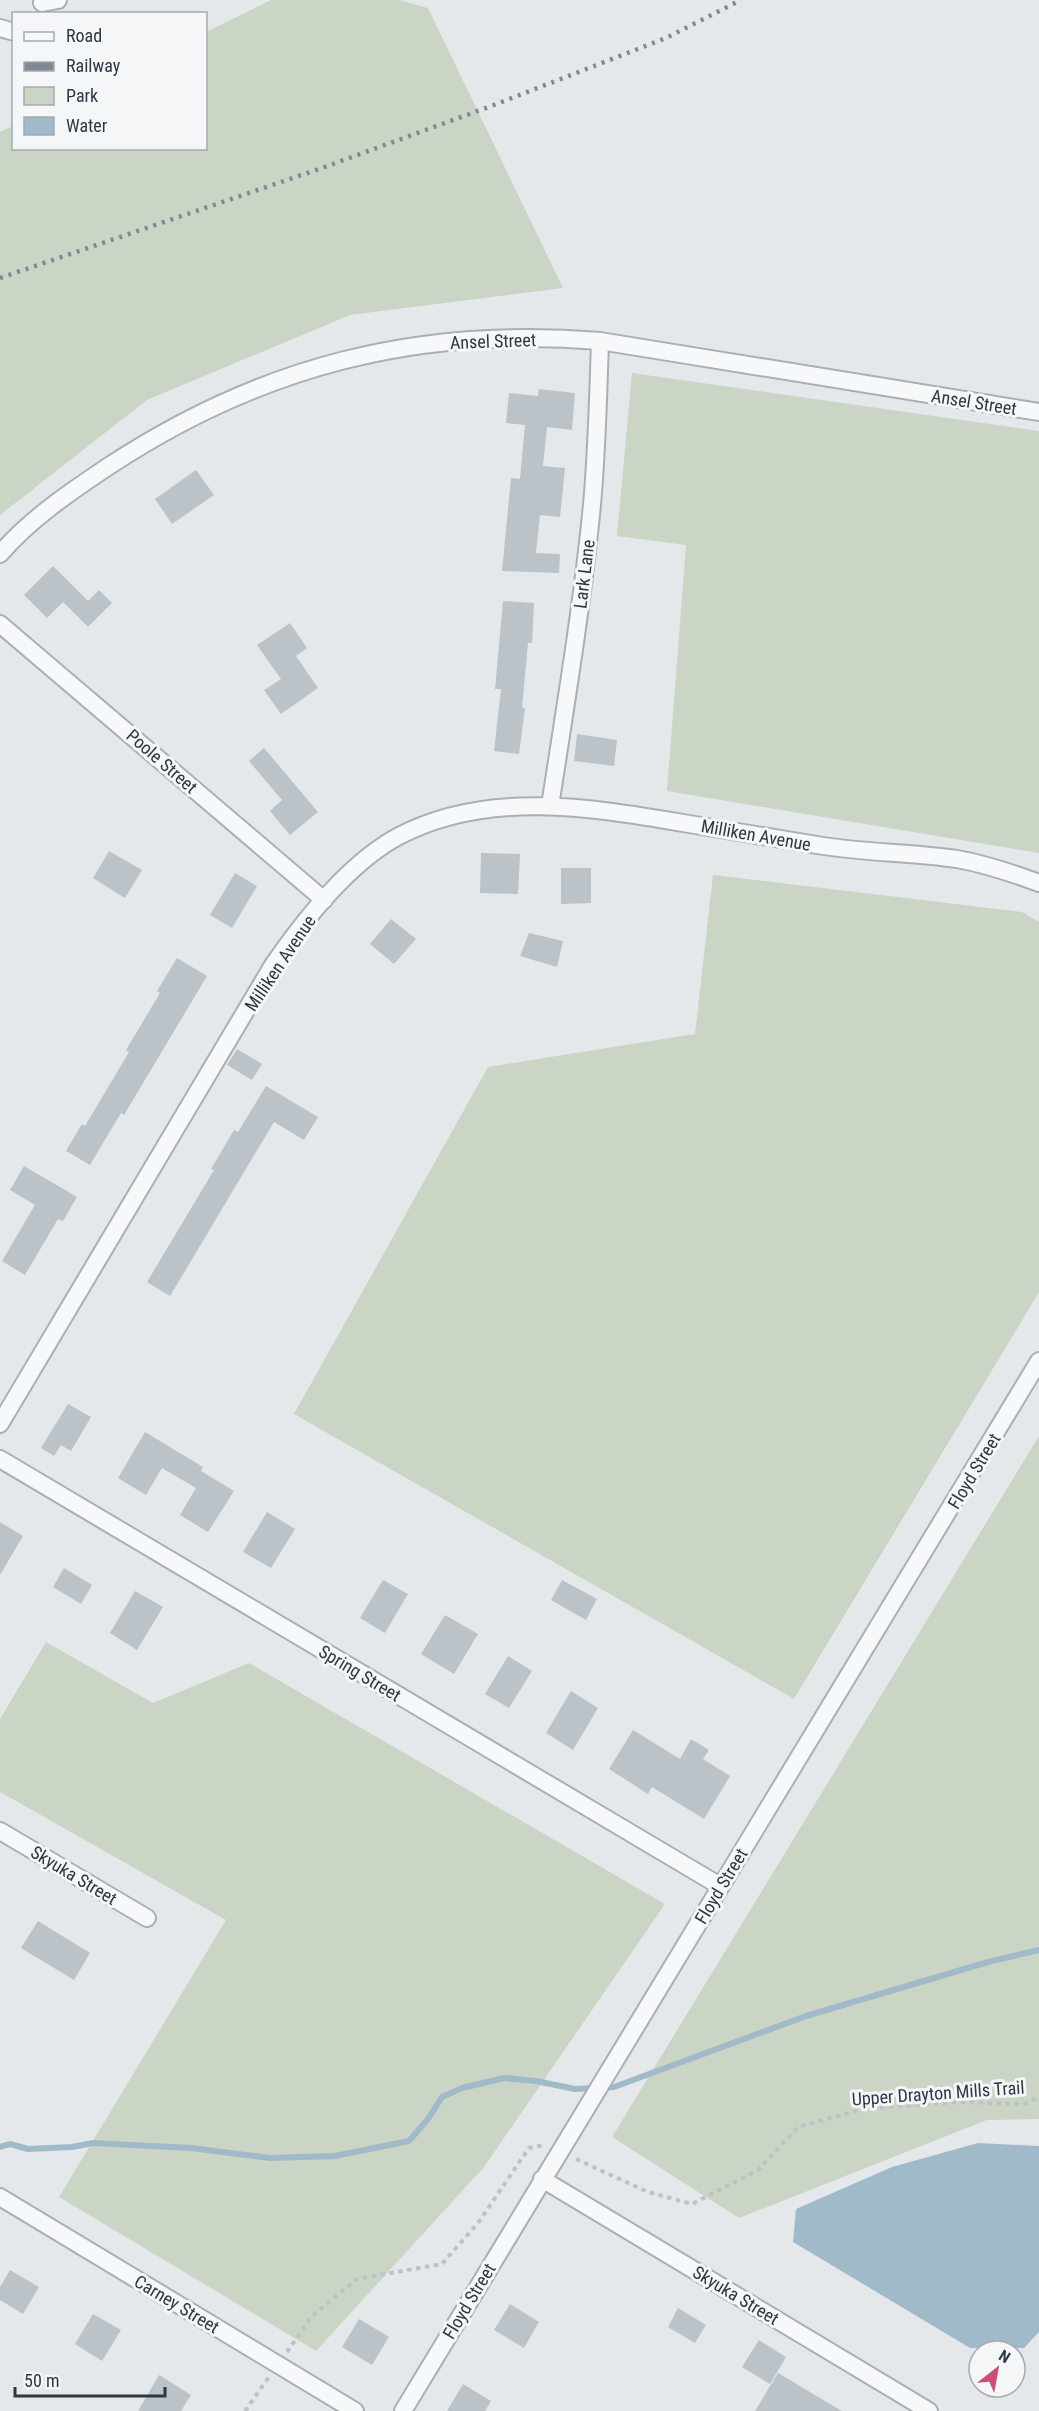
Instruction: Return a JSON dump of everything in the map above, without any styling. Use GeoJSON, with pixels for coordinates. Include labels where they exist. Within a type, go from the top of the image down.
{"type":"FeatureCollection","features":[{"type":"Feature","properties":{"kind":"street","name":"Ansel Street"},"geometry":{"type":"LineString","coordinates":[[0,554],[10,542],[76,488],[144,443],[234,397],[293,374],[353,357],[416,345],[478,339],[600,341],[1039,411]]}},
{"type":"Feature","properties":{"kind":"street","name":"Lark Lane"},"geometry":{"type":"LineString","coordinates":[[550,806],[580,610],[591,516],[600,341]]}},
{"type":"Feature","properties":{"kind":"street","name":"Poole Street"},"geometry":{"type":"LineString","coordinates":[[0,624],[324,900]]}},
{"type":"Feature","properties":{"kind":"street","name":"Milliken Avenue"},"geometry":{"type":"LineString","coordinates":[[0,1424],[273,965],[324,900],[353,871],[399,836],[440,819],[474,810],[550,806],[631,814],[832,848],[957,859],[1004,870],[1039,883]]}},
{"type":"Feature","properties":{"kind":"street","name":"Floyd Street"},"geometry":{"type":"LineString","coordinates":[[403,2411],[1039,1361]]}},
{"type":"Feature","properties":{"kind":"street","name":"Spring Street"},"geometry":{"type":"LineString","coordinates":[[0,1459],[720,1886]]}},
{"type":"Feature","properties":{"kind":"street","name":"Skyuka Street"},"geometry":{"type":"LineString","coordinates":[[0,1831],[147,1918]]}},
{"type":"Feature","properties":{"kind":"street","name":"Skyuka Street"},"geometry":{"type":"LineString","coordinates":[[542,2179],[929,2411]]}},
{"type":"Feature","properties":{"kind":"street","name":"Carney Street"},"geometry":{"type":"LineString","coordinates":[[0,2197],[355,2411]]}},
{"type":"Feature","properties":{"kind":"path","name":"Upper Drayton Mills Trail"},"geometry":{"type":"LineString","coordinates":[[245,2411],[311,2317],[357,2279],[442,2264],[478,2223],[529,2148],[545,2145],[648,2192],[692,2204],[758,2170],[798,2127],[862,2109],[958,2102],[1024,2104],[1039,2097]]}},
{"type":"Feature","properties":{"kind":"green space"},"geometry":{"type":"Polygon","coordinates":[[[271,0],[399,0],[428,8],[563,288],[350,315],[147,400],[0,515],[0,132],[12,126],[12,150],[207,150],[207,32],[271,0]]]}},
{"type":"Feature","properties":{"kind":"green space"},"geometry":{"type":"Polygon","coordinates":[[[632,373],[1039,431],[1039,853],[667,791],[686,545],[617,536],[632,373]]]}},
{"type":"Feature","properties":{"kind":"green space"},"geometry":{"type":"Polygon","coordinates":[[[713,875],[1022,912],[1039,922],[1039,1292],[794,1699],[294,1414],[488,1067],[695,1034],[713,875]]]}},
{"type":"Feature","properties":{"kind":"green space"},"geometry":{"type":"Polygon","coordinates":[[[1039,1436],[1039,2119],[987,2120],[739,2218],[612,2137],[1039,1436]]]}},
{"type":"Feature","properties":{"kind":"green space"},"geometry":{"type":"Polygon","coordinates":[[[46,1642],[153,1703],[249,1663],[665,1904],[484,2167],[316,2351],[59,2197],[226,1920],[0,1792],[0,1719],[46,1642]]]}},
{"type":"Feature","properties":{"kind":"water"},"geometry":{"type":"Polygon","coordinates":[[[978,2143],[1039,2146],[1039,2332],[1027,2345],[1027,2339],[967,2339],[967,2346],[793,2242],[796,2209],[892,2167],[978,2143]]]}},
{"type":"Feature","properties":{"kind":"building"},"geometry":{"type":"Polygon","coordinates":[[[539,389],[575,393],[572,430],[547,427],[543,466],[565,468],[560,517],[540,515],[536,553],[560,554],[559,573],[502,571],[511,478],[520,479],[525,425],[506,423],[509,393],[538,396],[539,389]]]}},
{"type":"Feature","properties":{"kind":"building"},"geometry":{"type":"Polygon","coordinates":[[[196,470],[214,495],[172,524],[155,499],[196,470]]]}},
{"type":"Feature","properties":{"kind":"building"},"geometry":{"type":"Polygon","coordinates":[[[53,566],[88,601],[99,590],[112,603],[88,627],[63,602],[47,618],[24,595],[53,566]]]}},
{"type":"Feature","properties":{"kind":"building"},"geometry":{"type":"Polygon","coordinates":[[[503,601],[534,603],[532,643],[528,643],[522,708],[525,708],[519,754],[494,751],[501,689],[495,689],[503,601]]]}},
{"type":"Feature","properties":{"kind":"building"},"geometry":{"type":"Polygon","coordinates":[[[290,623],[307,648],[296,656],[318,688],[281,714],[264,690],[281,679],[257,645],[290,623]]]}},
{"type":"Feature","properties":{"kind":"building"},"geometry":{"type":"Polygon","coordinates":[[[577,734],[617,740],[614,766],[574,761],[577,734]]]}},
{"type":"Feature","properties":{"kind":"building"},"geometry":{"type":"Polygon","coordinates":[[[264,748],[318,812],[290,835],[270,811],[282,800],[249,761],[264,748]]]}},
{"type":"Feature","properties":{"kind":"building"},"geometry":{"type":"Polygon","coordinates":[[[109,851],[142,870],[125,898],[93,878],[109,851]]]}},
{"type":"Feature","properties":{"kind":"building"},"geometry":{"type":"Polygon","coordinates":[[[481,853],[520,854],[518,894],[480,893],[481,853]]]}},
{"type":"Feature","properties":{"kind":"building"},"geometry":{"type":"Polygon","coordinates":[[[561,868],[591,868],[591,903],[561,904],[561,868]]]}},
{"type":"Feature","properties":{"kind":"building"},"geometry":{"type":"Polygon","coordinates":[[[235,873],[257,886],[232,928],[210,915],[235,873]]]}},
{"type":"Feature","properties":{"kind":"building"},"geometry":{"type":"Polygon","coordinates":[[[391,919],[416,939],[394,964],[370,944],[391,919]]]}},
{"type":"Feature","properties":{"kind":"building"},"geometry":{"type":"Polygon","coordinates":[[[529,933],[563,941],[557,967],[520,956],[529,933]]]}},
{"type":"Feature","properties":{"kind":"building"},"geometry":{"type":"Polygon","coordinates":[[[177,958],[207,976],[124,1115],[121,1113],[90,1165],[66,1151],[82,1124],[85,1126],[129,1052],[126,1050],[160,993],[157,991],[177,958]]]}},
{"type":"Feature","properties":{"kind":"building"},"geometry":{"type":"Polygon","coordinates":[[[237,1049],[262,1064],[252,1080],[227,1065],[237,1049]]]}},
{"type":"Feature","properties":{"kind":"building"},"geometry":{"type":"Polygon","coordinates":[[[266,1086],[318,1117],[304,1140],[274,1122],[170,1296],[147,1282],[214,1170],[211,1169],[234,1130],[238,1132],[266,1086]]]}},
{"type":"Feature","properties":{"kind":"building"},"geometry":{"type":"Polygon","coordinates":[[[24,1166],[77,1197],[63,1221],[58,1219],[25,1275],[2,1261],[35,1205],[10,1190],[24,1166]]]}},
{"type":"Feature","properties":{"kind":"building"},"geometry":{"type":"Polygon","coordinates":[[[68,1404],[91,1417],[71,1451],[61,1445],[54,1456],[41,1448],[68,1404]]]}},
{"type":"Feature","properties":{"kind":"building"},"geometry":{"type":"Polygon","coordinates":[[[145,1432],[203,1467],[201,1471],[234,1491],[208,1532],[180,1515],[196,1488],[162,1468],[146,1495],[118,1478],[145,1432]]]}},
{"type":"Feature","properties":{"kind":"building"},"geometry":{"type":"Polygon","coordinates":[[[267,1512],[295,1529],[271,1568],[243,1552],[267,1512]]]}},
{"type":"Feature","properties":{"kind":"building"},"geometry":{"type":"Polygon","coordinates":[[[0,1522],[23,1536],[0,1575],[0,1522]]]}},
{"type":"Feature","properties":{"kind":"building"},"geometry":{"type":"Polygon","coordinates":[[[64,1568],[92,1585],[81,1604],[53,1587],[64,1568]]]}},
{"type":"Feature","properties":{"kind":"building"},"geometry":{"type":"Polygon","coordinates":[[[383,1580],[408,1594],[385,1633],[360,1618],[383,1580]]]}},
{"type":"Feature","properties":{"kind":"building"},"geometry":{"type":"Polygon","coordinates":[[[562,1580],[597,1599],[586,1620],[551,1600],[562,1580]]]}},
{"type":"Feature","properties":{"kind":"building"},"geometry":{"type":"Polygon","coordinates":[[[135,1591],[163,1607],[137,1650],[110,1633],[135,1591]]]}},
{"type":"Feature","properties":{"kind":"building"},"geometry":{"type":"Polygon","coordinates":[[[445,1615],[478,1634],[454,1674],[421,1654],[445,1615]]]}},
{"type":"Feature","properties":{"kind":"building"},"geometry":{"type":"Polygon","coordinates":[[[508,1656],[532,1671],[509,1708],[485,1694],[508,1656]]]}},
{"type":"Feature","properties":{"kind":"building"},"geometry":{"type":"Polygon","coordinates":[[[571,1691],[598,1708],[573,1750],[546,1733],[571,1691]]]}},
{"type":"Feature","properties":{"kind":"building"},"geometry":{"type":"Polygon","coordinates":[[[633,1730],[680,1759],[691,1739],[709,1750],[703,1759],[730,1776],[704,1819],[652,1787],[648,1794],[609,1769],[633,1730]]]}},
{"type":"Feature","properties":{"kind":"building"},"geometry":{"type":"Polygon","coordinates":[[[38,1921],[90,1953],[74,1980],[21,1948],[38,1921]]]}},
{"type":"Feature","properties":{"kind":"building"},"geometry":{"type":"Polygon","coordinates":[[[10,2270],[39,2287],[23,2314],[0,2300],[0,2287],[10,2270]]]}},
{"type":"Feature","properties":{"kind":"building"},"geometry":{"type":"Polygon","coordinates":[[[510,2304],[539,2322],[524,2348],[494,2330],[510,2304]]]}},
{"type":"Feature","properties":{"kind":"building"},"geometry":{"type":"Polygon","coordinates":[[[678,2308],[706,2325],[695,2343],[668,2327],[678,2308]]]}},
{"type":"Feature","properties":{"kind":"building"},"geometry":{"type":"Polygon","coordinates":[[[93,2314],[121,2330],[102,2361],[75,2344],[93,2314]]]}},
{"type":"Feature","properties":{"kind":"building"},"geometry":{"type":"Polygon","coordinates":[[[359,2319],[389,2337],[372,2365],[342,2347],[359,2319]]]}},
{"type":"Feature","properties":{"kind":"building"},"geometry":{"type":"Polygon","coordinates":[[[759,2340],[786,2357],[770,2384],[742,2367],[759,2340]]]}},
{"type":"Feature","properties":{"kind":"building"},"geometry":{"type":"Polygon","coordinates":[[[778,2373],[842,2411],[755,2411],[778,2373]]]}},
{"type":"Feature","properties":{"kind":"building"},"geometry":{"type":"Polygon","coordinates":[[[159,2375],[191,2395],[181,2411],[138,2411],[159,2375]]]}},
{"type":"Feature","properties":{"kind":"building"},"geometry":{"type":"Polygon","coordinates":[[[463,2384],[491,2401],[485,2411],[447,2411],[463,2384]]]}},
{"type":"Feature","properties":{"kind":"waterway"},"geometry":{"type":"LineString","coordinates":[[0,2147],[10,2144],[28,2149],[72,2147],[93,2143],[191,2148],[270,2158],[335,2156],[409,2141],[428,2119],[442,2097],[462,2088],[504,2078],[536,2081],[575,2089],[614,2087],[806,2016],[988,1962],[1039,1950]]}},
{"type":"Feature","properties":{"kind":"railway"},"geometry":{"type":"LineString","coordinates":[[0,278],[322,168],[494,105],[666,38],[741,0]]}}]}
